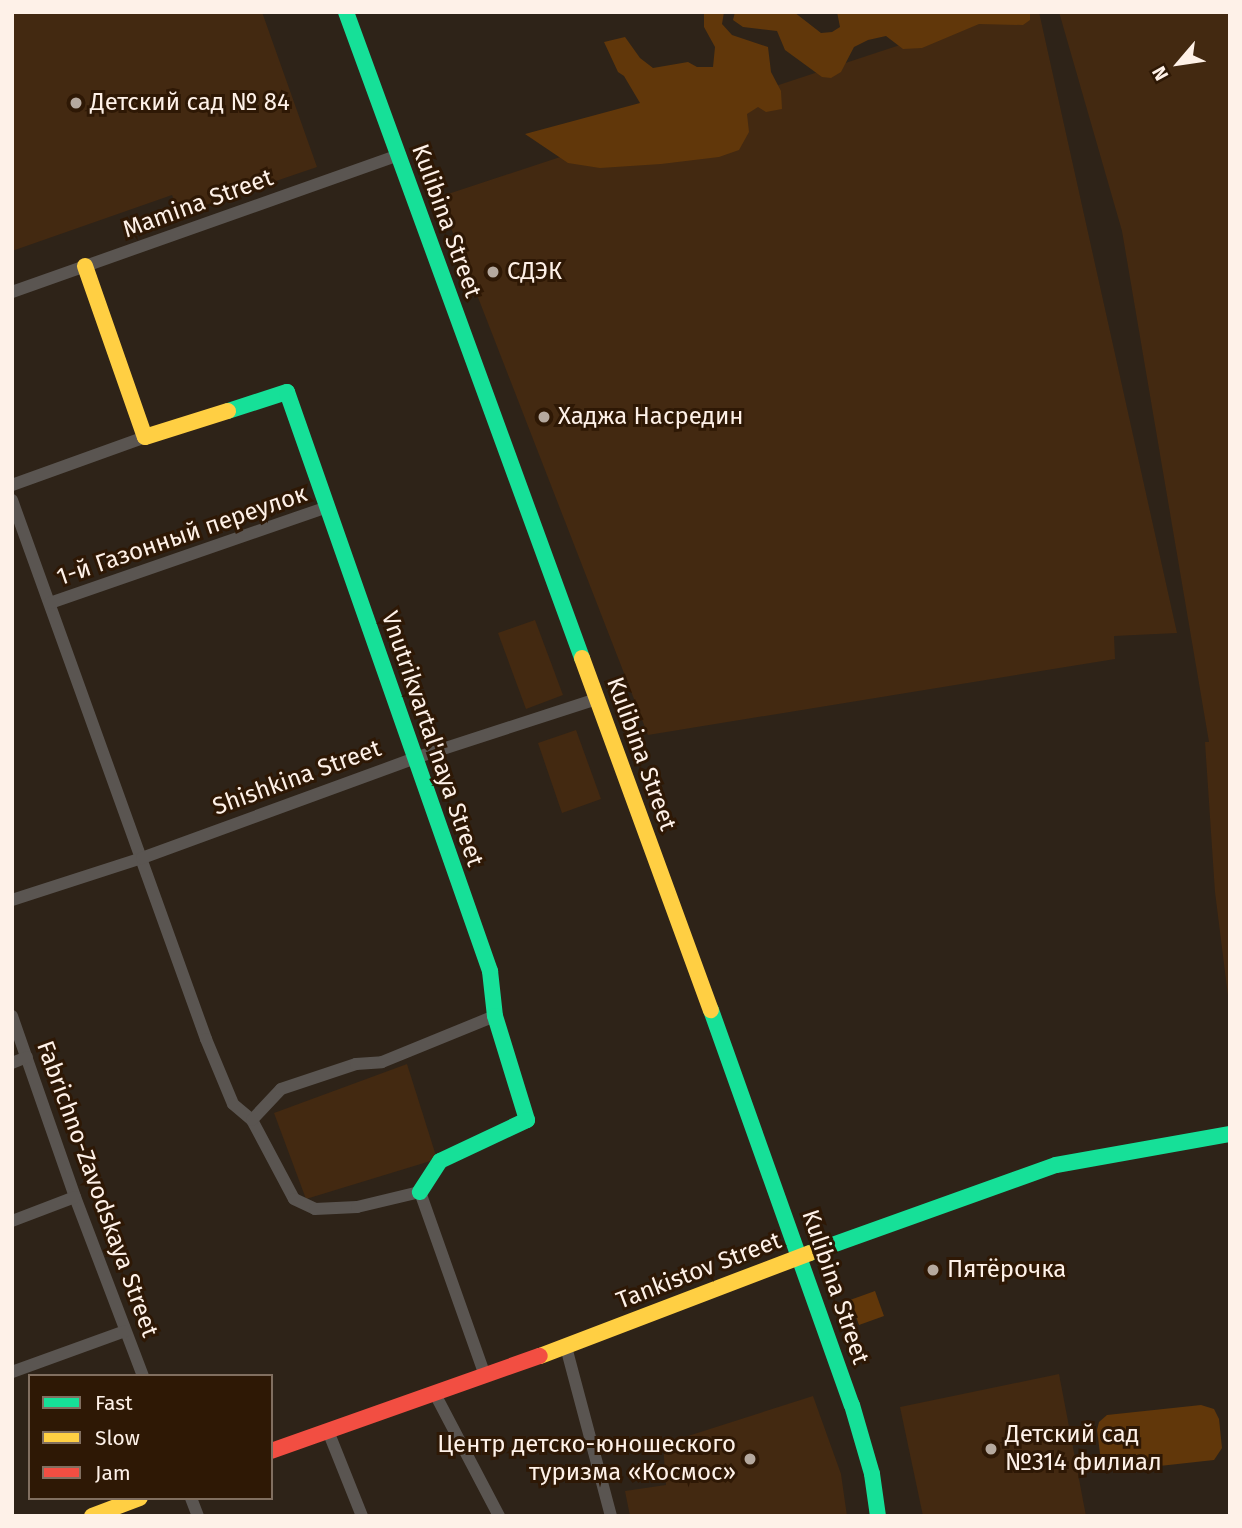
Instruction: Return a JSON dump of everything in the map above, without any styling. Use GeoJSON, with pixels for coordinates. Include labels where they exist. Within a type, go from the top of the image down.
{"type":"FeatureCollection","features":[{"type":"Feature","properties":{"kind":"street","name":"Kulibina Street"},"geometry":{"type":"LineString","coordinates":[[346,12],[801,1256],[852,1405],[872,1474],[878,1516]]}},
{"type":"Feature","properties":{"kind":"street","name":"Mamina Street"},"geometry":{"type":"LineString","coordinates":[[12,292],[398,155]]}},
{"type":"Feature","properties":{"kind":"street"},"geometry":{"type":"LineString","coordinates":[[85,267],[145,437]]}},
{"type":"Feature","properties":{"kind":"street","name":"Vnutrikvartal'naya Street"},"geometry":{"type":"LineString","coordinates":[[12,485],[145,437],[288,392],[490,971],[495,1016],[527,1120],[440,1161],[420,1192]]}},
{"type":"Feature","properties":{"kind":"street"},"geometry":{"type":"LineString","coordinates":[[12,500],[205,1039],[233,1104],[252,1120],[294,1199],[315,1209],[357,1206],[420,1192],[485,1376]]}},
{"type":"Feature","properties":{"kind":"street","name":"1-й Газонный переулок"},"geometry":{"type":"LineString","coordinates":[[51,603],[328,508]]}},
{"type":"Feature","properties":{"kind":"street","name":"Shishkina Street"},"geometry":{"type":"LineString","coordinates":[[12,900],[142,858],[415,758],[597,699]]}},
{"type":"Feature","properties":{"kind":"street","name":"Fabrichno-Zavodskaya Street"},"geometry":{"type":"LineString","coordinates":[[12,1016],[75,1197],[142,1374]]}},
{"type":"Feature","properties":{"kind":"street"},"geometry":{"type":"LineString","coordinates":[[252,1120],[281,1089],[356,1064],[382,1062],[495,1016]]}},
{"type":"Feature","properties":{"kind":"street"},"geometry":{"type":"LineString","coordinates":[[12,1062],[27,1057]]}},
{"type":"Feature","properties":{"kind":"street","name":"Tankistov Street"},"geometry":{"type":"LineString","coordinates":[[273,1450],[566,1347],[801,1256],[1056,1166],[1161,1144],[1230,1134]]}},
{"type":"Feature","properties":{"kind":"street"},"geometry":{"type":"LineString","coordinates":[[12,1221],[75,1197]]}},
{"type":"Feature","properties":{"kind":"street"},"geometry":{"type":"LineString","coordinates":[[12,1372],[125,1331]]}},
{"type":"Feature","properties":{"kind":"street"},"geometry":{"type":"LineString","coordinates":[[566,1347],[611,1516]]}},
{"type":"Feature","properties":{"kind":"street"},"geometry":{"type":"LineString","coordinates":[[435,1394],[499,1516]]}},
{"type":"Feature","properties":{"kind":"street"},"geometry":{"type":"LineString","coordinates":[[328,1431],[362,1516]]}},
{"type":"Feature","properties":{"kind":"street"},"geometry":{"type":"LineString","coordinates":[[92,1516],[136,1500]]}},
{"type":"Feature","properties":{"kind":"shaded area"},"geometry":{"type":"Polygon","coordinates":[[[12,12],[262,12],[317,167],[180,214],[172,195],[12,251],[12,12]]]}},
{"type":"Feature","properties":{"kind":"shaded area"},"geometry":{"type":"Polygon","coordinates":[[[704,12],[724,12],[722,24],[732,35],[768,47],[771,72],[781,91],[782,109],[766,112],[758,107],[747,114],[749,132],[739,150],[719,157],[600,168],[568,163],[525,134],[640,103],[624,76],[618,72],[604,42],[625,37],[640,58],[653,68],[688,62],[697,67],[713,67],[715,47],[704,27],[704,12]]]}},
{"type":"Feature","properties":{"kind":"shaded area"},"geometry":{"type":"Polygon","coordinates":[[[735,12],[794,12],[821,33],[832,32],[840,27],[837,12],[1030,12],[1030,20],[1023,25],[979,24],[922,48],[903,49],[886,36],[868,40],[854,47],[841,72],[831,78],[822,77],[785,50],[777,31],[743,27],[733,20],[735,12]]]}},
{"type":"Feature","properties":{"kind":"shaded area"},"geometry":{"type":"Polygon","coordinates":[[[1000,12],[1039,12],[1177,633],[1114,636],[1115,659],[648,735],[439,197],[1000,12]]]}},
{"type":"Feature","properties":{"kind":"shaded area"},"geometry":{"type":"Polygon","coordinates":[[[1059,12],[1230,12],[1230,1012],[1215,892],[1205,742],[1209,742],[1122,231],[1059,12]]]}},
{"type":"Feature","properties":{"kind":"shaded area"},"geometry":{"type":"Polygon","coordinates":[[[535,620],[563,695],[526,709],[498,633],[535,620]]]}},
{"type":"Feature","properties":{"kind":"shaded area"},"geometry":{"type":"Polygon","coordinates":[[[576,730],[601,799],[562,813],[538,743],[576,730]]]}},
{"type":"Feature","properties":{"kind":"shaded area"},"geometry":{"type":"Polygon","coordinates":[[[407,1064],[437,1159],[306,1199],[274,1113],[407,1064]]]}},
{"type":"Feature","properties":{"kind":"shaded area"},"geometry":{"type":"Polygon","coordinates":[[[875,1291],[884,1316],[859,1325],[850,1300],[875,1291]]]}},
{"type":"Feature","properties":{"kind":"shaded area","name":"Детский сад №314 филиал"},"geometry":{"type":"Polygon","coordinates":[[[1059,1374],[1086,1516],[923,1516],[900,1407],[1059,1374]]]}},
{"type":"Feature","properties":{"kind":"shaded area","name":"Центр детско-юношеского туризма «Космос»"},"geometry":{"type":"Polygon","coordinates":[[[813,1396],[841,1474],[847,1516],[630,1516],[625,1491],[666,1485],[663,1444],[813,1396]]]}},
{"type":"Feature","properties":{"kind":"shaded area"},"geometry":{"type":"Polygon","coordinates":[[[1201,1405],[1214,1409],[1219,1419],[1222,1448],[1214,1460],[1114,1471],[1101,1461],[1097,1430],[1099,1422],[1107,1415],[1201,1405]]]}},
{"type":"Feature","properties":{"kind":"traffic: fast"},"geometry":{"type":"LineString","coordinates":[[346,12],[582,658]]}},
{"type":"Feature","properties":{"kind":"traffic: fast"},"geometry":{"type":"LineString","coordinates":[[228,411],[287,392],[490,971],[495,1016],[527,1120],[440,1161],[420,1192]]}},
{"type":"Feature","properties":{"kind":"traffic: fast"},"geometry":{"type":"LineString","coordinates":[[711,1010],[852,1405],[872,1474],[878,1516]]}},
{"type":"Feature","properties":{"kind":"traffic: fast"},"geometry":{"type":"LineString","coordinates":[[810,1253],[1056,1165],[1230,1134]]}},
{"type":"Feature","properties":{"kind":"traffic: slow"},"geometry":{"type":"LineString","coordinates":[[85,266],[145,437],[228,411]]}},
{"type":"Feature","properties":{"kind":"traffic: slow"},"geometry":{"type":"LineString","coordinates":[[582,658],[711,1010]]}},
{"type":"Feature","properties":{"kind":"traffic: slow"},"geometry":{"type":"LineString","coordinates":[[540,1356],[810,1253]]}},
{"type":"Feature","properties":{"kind":"traffic: slow"},"geometry":{"type":"LineString","coordinates":[[92,1516],[135,1500]]}},
{"type":"Feature","properties":{"kind":"traffic: jam"},"geometry":{"type":"LineString","coordinates":[[273,1450],[540,1356]]}},
{"type":"Feature","properties":{"kind":"place","name":"Детский сад № 84"},"geometry":{"type":"Point","coordinates":[76,103]}},
{"type":"Feature","properties":{"kind":"place","name":"СДЭК"},"geometry":{"type":"Point","coordinates":[493,272]}},
{"type":"Feature","properties":{"kind":"place","name":"Хаджа Насредин"},"geometry":{"type":"Point","coordinates":[544,417]}},
{"type":"Feature","properties":{"kind":"place","name":"Пятёрочка"},"geometry":{"type":"Point","coordinates":[933,1270]}},
{"type":"Feature","properties":{"kind":"place","name":"Детский сад №314 филиал"},"geometry":{"type":"Point","coordinates":[991,1449]}},
{"type":"Feature","properties":{"kind":"place","name":"Центр детско-юношеского туризма «Космос»"},"geometry":{"type":"Point","coordinates":[750,1459]}}]}
